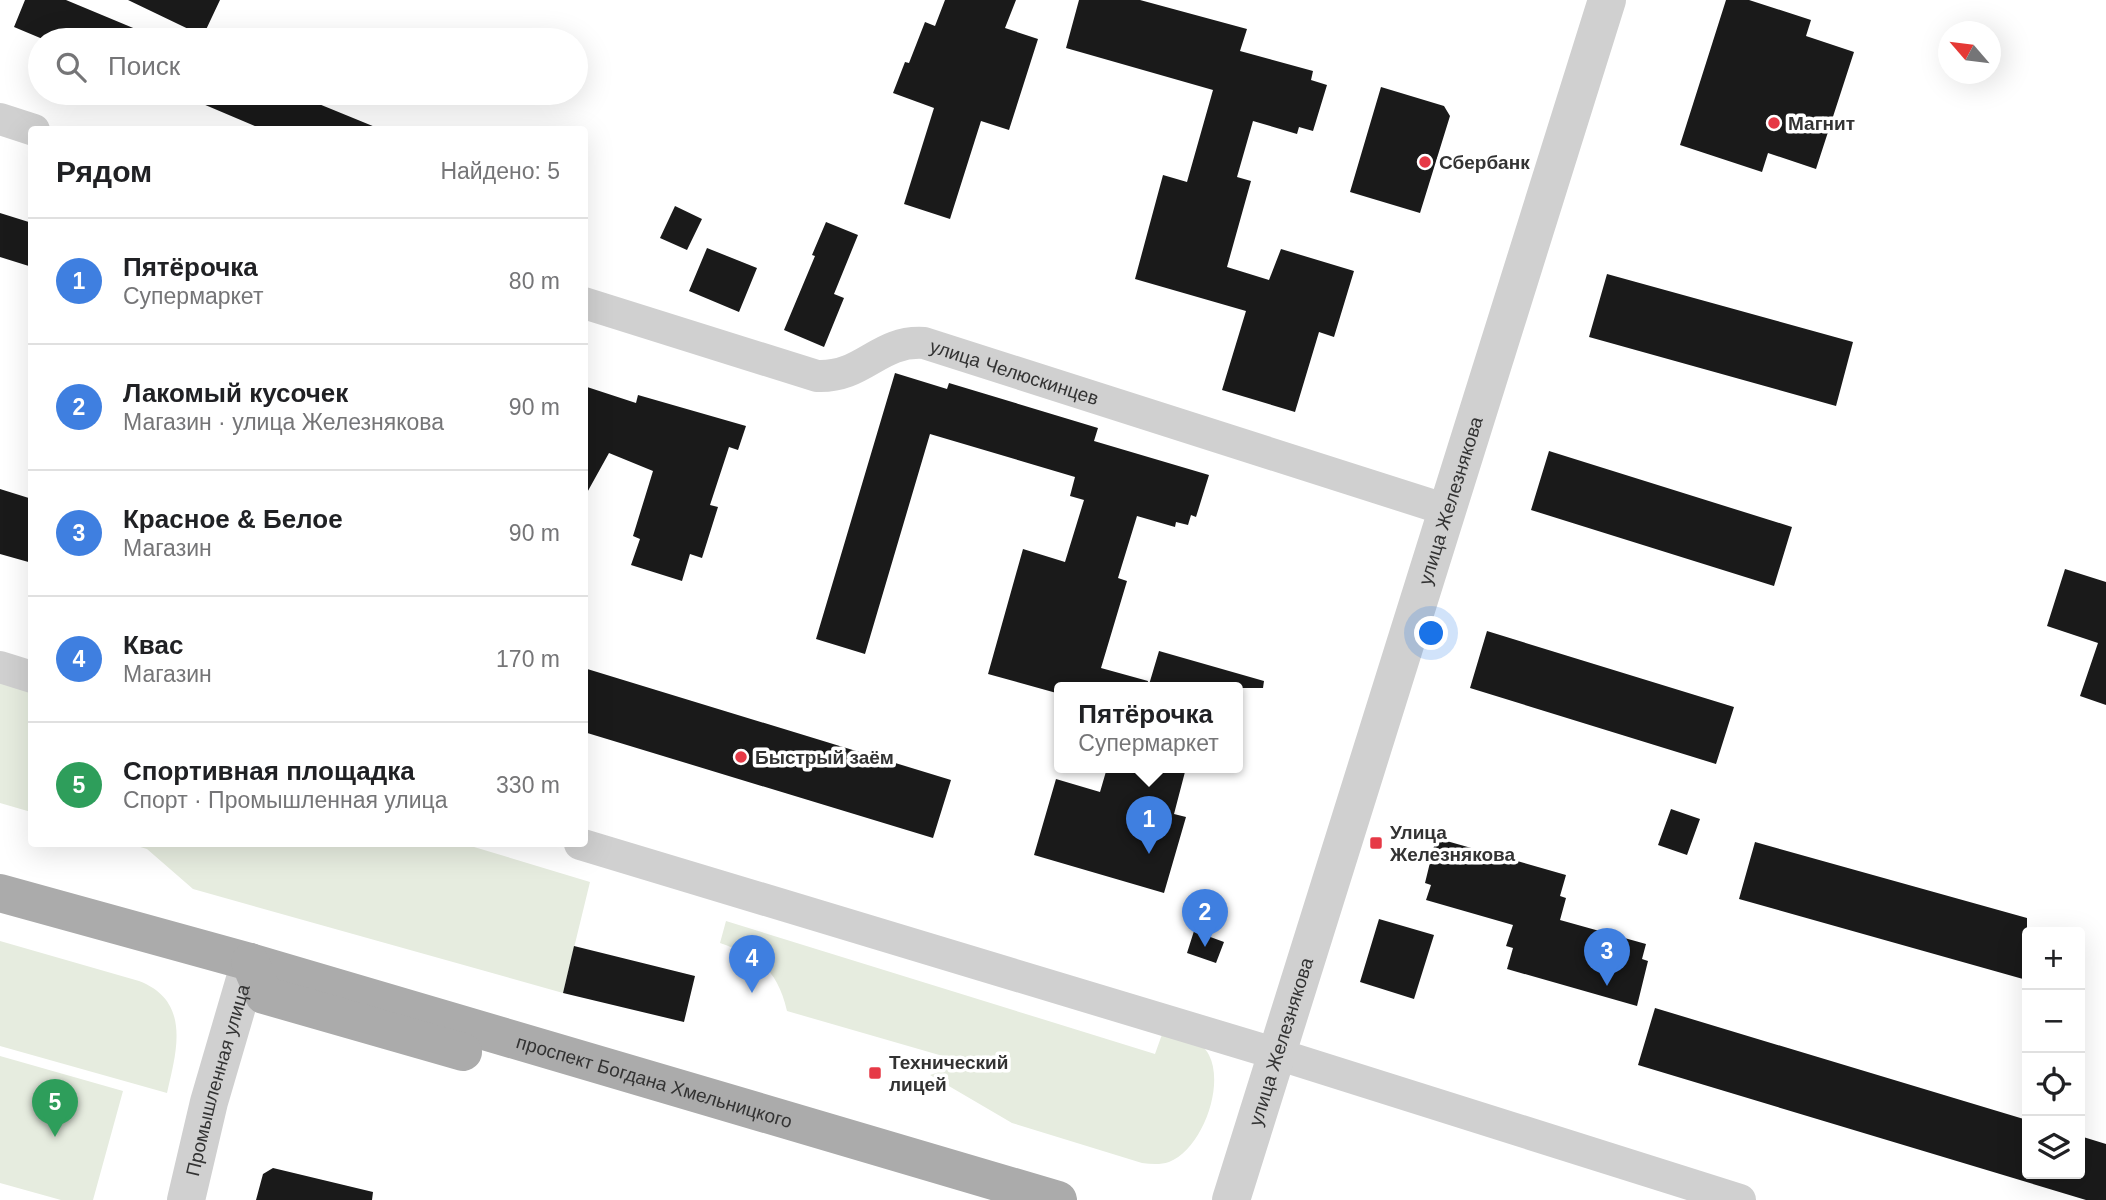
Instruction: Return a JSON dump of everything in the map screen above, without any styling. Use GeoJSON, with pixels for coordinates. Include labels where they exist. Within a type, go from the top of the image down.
{"type":"FeatureCollection","features":[{"type":"Feature","properties":{"kind":"main road","name":"проспект Богдана Хмельницкого"},"geometry":{"type":"LineString","coordinates":[[0,893],[250,962],[1058,1200]]}},
{"type":"Feature","properties":{"kind":"main road","name":"проспект Богдана Хмельницкого"},"geometry":{"type":"LineString","coordinates":[[250,962],[264,995],[974,1200]]}},
{"type":"Feature","properties":{"kind":"street","name":"улица Железнякова"},"geometry":{"type":"LineString","coordinates":[[1231,1200],[1607,0]]}},
{"type":"Feature","properties":{"kind":"street"},"geometry":{"type":"LineString","coordinates":[[0,119],[28,128]]}},
{"type":"Feature","properties":{"kind":"street","name":"улица Челюскинцев"},"geometry":{"type":"LineString","coordinates":[[588,304],[817,376],[831,377],[846,373],[892,346],[908,342],[924,343],[1447,510]]}},
{"type":"Feature","properties":{"kind":"street"},"geometry":{"type":"LineString","coordinates":[[0,667],[28,676]]}},
{"type":"Feature","properties":{"kind":"street"},"geometry":{"type":"LineString","coordinates":[[588,846],[1277,1054],[1740,1200]]}},
{"type":"Feature","properties":{"kind":"street","name":"Промышленная улица"},"geometry":{"type":"LineString","coordinates":[[186,1200],[209,1102],[250,962]]}},
{"type":"Feature","properties":{"kind":"shaded area"},"geometry":{"type":"Polygon","coordinates":[[[0,674],[28,683],[28,811],[0,803],[0,674]]]}},
{"type":"Feature","properties":{"kind":"shaded area"},"geometry":{"type":"Polygon","coordinates":[[[140,847],[474,847],[590,882],[563,993],[193,889],[147,849],[140,847]]]}},
{"type":"Feature","properties":{"kind":"shaded area"},"geometry":{"type":"Polygon","coordinates":[[[726,921],[1155,1054],[1165,1026],[1196,1041],[1209,1055],[1214,1083],[1207,1115],[1200,1131],[1181,1155],[1159,1164],[1142,1163],[1012,1123],[930,1075],[967,1063],[787,1011],[772,975],[756,960],[720,943],[726,921]]]}},
{"type":"Feature","properties":{"kind":"shaded area"},"geometry":{"type":"Polygon","coordinates":[[[0,941],[139,981],[156,990],[167,1001],[176,1028],[174,1060],[167,1093],[0,1046],[0,941]]]}},
{"type":"Feature","properties":{"kind":"shaded area"},"geometry":{"type":"Polygon","coordinates":[[[0,1056],[123,1091],[93,1200],[61,1200],[0,1183],[0,1056]]]}},
{"type":"Feature","properties":{"kind":"building"},"geometry":{"type":"Polygon","coordinates":[[[25,0],[66,0],[133,28],[28,28],[28,33],[14,27],[25,0]]]}},
{"type":"Feature","properties":{"kind":"building"},"geometry":{"type":"Polygon","coordinates":[[[128,0],[220,0],[207,28],[186,28],[128,0]]]}},
{"type":"Feature","properties":{"kind":"building"},"geometry":{"type":"Polygon","coordinates":[[[945,0],[1016,0],[1005,28],[1038,39],[1009,130],[981,121],[950,219],[904,204],[934,108],[893,93],[905,62],[909,63],[925,22],[935,26],[945,0]]]}},
{"type":"Feature","properties":{"kind":"building"},"geometry":{"type":"Polygon","coordinates":[[[1079,0],[1140,0],[1247,29],[1240,51],[1313,71],[1311,80],[1327,85],[1313,131],[1299,127],[1297,134],[1253,121],[1237,177],[1251,181],[1227,267],[1269,280],[1281,249],[1354,271],[1334,337],[1319,332],[1295,412],[1222,390],[1246,311],[1135,279],[1163,175],[1187,182],[1213,90],[1066,48],[1079,0]]]}},
{"type":"Feature","properties":{"kind":"building"},"geometry":{"type":"Polygon","coordinates":[[[1726,0],[1749,0],[1811,20],[1806,36],[1854,52],[1816,169],[1768,153],[1762,172],[1680,145],[1726,0]]]}},
{"type":"Feature","properties":{"kind":"building"},"geometry":{"type":"Polygon","coordinates":[[[1381,87],[1444,106],[1450,116],[1420,213],[1350,192],[1381,87]]]}},
{"type":"Feature","properties":{"kind":"building"},"geometry":{"type":"Polygon","coordinates":[[[205,105],[321,105],[373,126],[255,126],[205,105]]]}},
{"type":"Feature","properties":{"kind":"building"},"geometry":{"type":"Polygon","coordinates":[[[675,206],[702,219],[687,250],[660,238],[675,206]]]}},
{"type":"Feature","properties":{"kind":"building"},"geometry":{"type":"Polygon","coordinates":[[[0,213],[28,222],[28,266],[0,257],[0,213]]]}},
{"type":"Feature","properties":{"kind":"building"},"geometry":{"type":"Polygon","coordinates":[[[826,222],[858,235],[834,294],[844,298],[824,347],[784,330],[826,222]]]}},
{"type":"Feature","properties":{"kind":"building"},"geometry":{"type":"Polygon","coordinates":[[[707,248],[757,268],[739,312],[689,291],[707,248]]]}},
{"type":"Feature","properties":{"kind":"building"},"geometry":{"type":"Polygon","coordinates":[[[1607,274],[1853,342],[1836,406],[1589,337],[1607,274]]]}},
{"type":"Feature","properties":{"kind":"building"},"geometry":{"type":"Polygon","coordinates":[[[895,373],[947,389],[949,383],[1098,428],[1094,441],[1209,475],[1196,517],[1191,515],[1188,525],[1176,522],[1175,527],[1137,516],[1118,578],[1127,581],[1101,668],[1148,682],[1054,682],[1054,692],[988,674],[1023,549],[1065,562],[1084,500],[1070,496],[1075,477],[930,434],[865,654],[816,639],[895,373]]]}},
{"type":"Feature","properties":{"kind":"building"},"geometry":{"type":"Polygon","coordinates":[[[588,387],[636,403],[638,395],[746,426],[738,450],[729,447],[710,505],[718,507],[702,558],[690,554],[682,581],[631,565],[640,539],[633,536],[653,471],[609,453],[588,491],[588,387]]]}},
{"type":"Feature","properties":{"kind":"building"},"geometry":{"type":"Polygon","coordinates":[[[1549,451],[1792,527],[1774,586],[1531,510],[1549,451]]]}},
{"type":"Feature","properties":{"kind":"building"},"geometry":{"type":"Polygon","coordinates":[[[0,489],[28,498],[28,562],[0,554],[0,489]]]}},
{"type":"Feature","properties":{"kind":"building"},"geometry":{"type":"Polygon","coordinates":[[[2065,569],[2106,582],[2106,705],[2080,696],[2098,643],[2047,626],[2065,569]]]}},
{"type":"Feature","properties":{"kind":"building"},"geometry":{"type":"Polygon","coordinates":[[[1487,631],[1734,707],[1716,764],[1470,688],[1487,631]]]}},
{"type":"Feature","properties":{"kind":"building"},"geometry":{"type":"Polygon","coordinates":[[[1159,651],[1264,681],[1263,688],[1243,688],[1243,682],[1150,682],[1159,651]]]}},
{"type":"Feature","properties":{"kind":"building"},"geometry":{"type":"Polygon","coordinates":[[[588,669],[951,780],[933,838],[588,733],[588,669]]]}},
{"type":"Feature","properties":{"kind":"building"},"geometry":{"type":"Polygon","coordinates":[[[1106,773],[1185,773],[1174,814],[1186,817],[1164,893],[1034,855],[1056,779],[1100,792],[1106,773]]]}},
{"type":"Feature","properties":{"kind":"building"},"geometry":{"type":"Polygon","coordinates":[[[1671,809],[1700,819],[1687,855],[1658,845],[1671,809]]]}},
{"type":"Feature","properties":{"kind":"building"},"geometry":{"type":"Polygon","coordinates":[[[1436,838],[1566,875],[1560,896],[1566,898],[1560,920],[1646,944],[1642,959],[1648,961],[1637,1006],[1507,969],[1513,948],[1506,946],[1513,925],[1426,900],[1431,885],[1425,883],[1436,838]]]}},
{"type":"Feature","properties":{"kind":"building"},"geometry":{"type":"Polygon","coordinates":[[[1755,842],[2027,918],[2027,927],[2022,927],[2022,979],[1739,899],[1755,842]]]}},
{"type":"Feature","properties":{"kind":"building"},"geometry":{"type":"Polygon","coordinates":[[[1379,919],[1434,935],[1414,999],[1360,982],[1379,919]]]}},
{"type":"Feature","properties":{"kind":"building"},"geometry":{"type":"Polygon","coordinates":[[[1194,931],[1224,942],[1216,963],[1187,953],[1194,931]]]}},
{"type":"Feature","properties":{"kind":"building"},"geometry":{"type":"Polygon","coordinates":[[[574,946],[695,976],[684,1022],[563,993],[574,946]]]}},
{"type":"Feature","properties":{"kind":"building"},"geometry":{"type":"Polygon","coordinates":[[[1655,1008],[2022,1118],[2022,1179],[2085,1179],[2085,1138],[2106,1144],[2106,1200],[2086,1200],[1638,1065],[1655,1008]]]}},
{"type":"Feature","properties":{"kind":"building"},"geometry":{"type":"Polygon","coordinates":[[[273,1168],[373,1192],[372,1200],[256,1200],[263,1174],[273,1168]]]}},
{"type":"Feature","properties":{"kind":"place","name":"Магнит"},"geometry":{"type":"Point","coordinates":[1774,123]}},
{"type":"Feature","properties":{"kind":"place","name":"Сбербанк"},"geometry":{"type":"Point","coordinates":[1425,162]}},
{"type":"Feature","properties":{"kind":"place","name":"Быстрый заём"},"geometry":{"type":"Point","coordinates":[741,757]}},
{"type":"Feature","properties":{"kind":"place","name":"Улица Железнякова"},"geometry":{"type":"Point","coordinates":[1376,843]}},
{"type":"Feature","properties":{"kind":"place","name":"Пятёрочка"},"geometry":{"type":"Point","coordinates":[1149,854]}},
{"type":"Feature","properties":{"kind":"place","name":"Лакомый кусочек"},"geometry":{"type":"Point","coordinates":[1205,947]}},
{"type":"Feature","properties":{"kind":"place","name":"Красное & Белое"},"geometry":{"type":"Point","coordinates":[1607,986]}},
{"type":"Feature","properties":{"kind":"place","name":"Квас"},"geometry":{"type":"Point","coordinates":[752,993]}},
{"type":"Feature","properties":{"kind":"place","name":"Технический лицей"},"geometry":{"type":"Point","coordinates":[875,1073]}},
{"type":"Feature","properties":{"kind":"place","name":"Спортивная площадка"},"geometry":{"type":"Point","coordinates":[55,1137]}}]}
